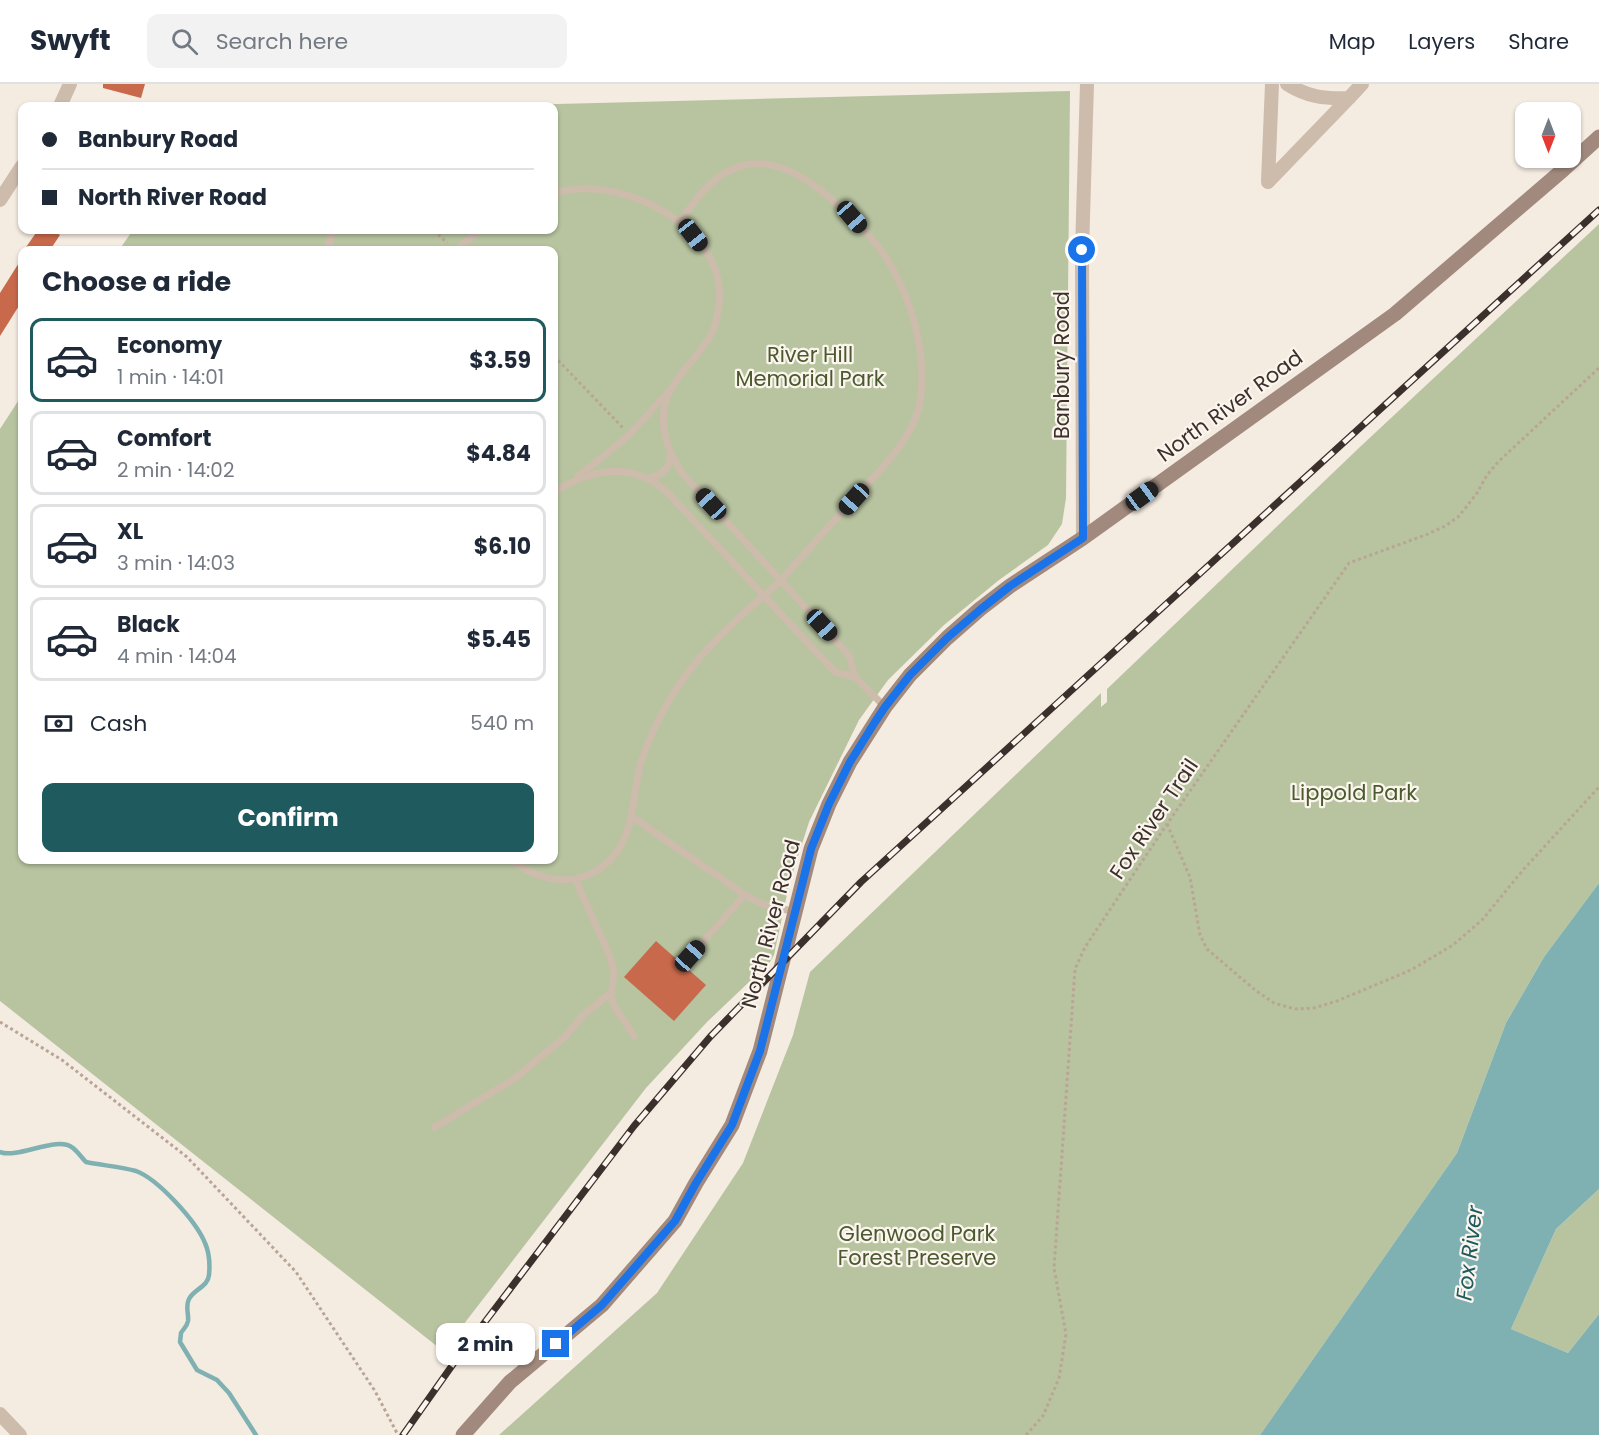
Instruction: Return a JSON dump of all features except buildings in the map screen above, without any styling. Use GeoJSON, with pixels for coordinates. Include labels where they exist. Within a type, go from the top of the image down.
{"type":"FeatureCollection","features":[{"type":"Feature","properties":{"kind":"main road","name":"North River Road"},"geometry":{"type":"LineString","coordinates":[[463,1435],[510,1382],[602,1305],[675,1221],[732,1125],[760,1051],[811,849],[829,804],[850,762],[885,707],[910,675],[947,638],[1010,586],[1083,538],[1395,314],[1599,137]]}},
{"type":"Feature","properties":{"kind":"street"},"geometry":{"type":"LineString","coordinates":[[62,102],[70,84]]}},
{"type":"Feature","properties":{"kind":"street","name":"Banbury Road"},"geometry":{"type":"LineString","coordinates":[[1083,538],[1082,250],[1087,84]]}},
{"type":"Feature","properties":{"kind":"street"},"geometry":{"type":"LineString","coordinates":[[1272,84],[1268,182],[1362,84]]}},
{"type":"Feature","properties":{"kind":"street"},"geometry":{"type":"LineString","coordinates":[[1287,84],[1305,93],[1326,99],[1348,98]]}},
{"type":"Feature","properties":{"kind":"street"},"geometry":{"type":"LineString","coordinates":[[0,200],[18,172]]}},
{"type":"Feature","properties":{"kind":"street"},"geometry":{"type":"LineString","coordinates":[[0,1414],[20,1435]]}},
{"type":"Feature","properties":{"kind":"lane"},"geometry":{"type":"LineString","coordinates":[[518,864],[542,877],[554,880],[575,879],[593,873],[613,857],[627,834],[641,765],[650,738],[671,697],[711,646],[781,580],[884,466],[913,423],[920,403],[921,360],[912,316],[902,289],[890,265],[874,242],[852,217],[830,198],[798,175],[770,165],[746,165],[733,169],[710,183],[692,204],[681,222]]}},
{"type":"Feature","properties":{"kind":"lane"},"geometry":{"type":"LineString","coordinates":[[558,192],[578,189],[610,191],[652,204],[681,222],[706,251],[719,282],[720,300],[712,333],[672,388],[629,435],[558,490]]}},
{"type":"Feature","properties":{"kind":"lane"},"geometry":{"type":"LineString","coordinates":[[461,246],[475,234]]}},
{"type":"Feature","properties":{"kind":"lane"},"geometry":{"type":"LineString","coordinates":[[672,388],[664,409],[666,438],[676,465],[849,655],[855,677],[885,707]]}},
{"type":"Feature","properties":{"kind":"lane"},"geometry":{"type":"LineString","coordinates":[[648,478],[661,474],[667,468],[670,453]]}},
{"type":"Feature","properties":{"kind":"lane"},"geometry":{"type":"LineString","coordinates":[[569,483],[598,472],[612,471],[648,478],[667,492],[835,672],[855,677]]}},
{"type":"Feature","properties":{"kind":"lane"},"geometry":{"type":"LineString","coordinates":[[631,816],[745,895],[763,904],[795,912]]}},
{"type":"Feature","properties":{"kind":"lane"},"geometry":{"type":"LineString","coordinates":[[575,879],[609,954],[614,972],[611,997],[614,1006],[634,1036]]}},
{"type":"Feature","properties":{"kind":"lane"},"geometry":{"type":"LineString","coordinates":[[690,956],[745,895]]}},
{"type":"Feature","properties":{"kind":"lane"},"geometry":{"type":"LineString","coordinates":[[435,1127],[514,1078],[565,1037],[583,1015],[612,992]]}},
{"type":"Feature","properties":{"kind":"path"},"geometry":{"type":"LineString","coordinates":[[438,234],[447,243]]}},
{"type":"Feature","properties":{"kind":"path"},"geometry":{"type":"LineString","coordinates":[[558,360],[629,435]]}},
{"type":"Feature","properties":{"kind":"path","name":"Fox River Trail"},"geometry":{"type":"LineString","coordinates":[[1026,1435],[1043,1416],[1059,1378],[1066,1334],[1054,1268],[1074,969],[1085,947],[1167,824],[1349,563],[1428,534],[1446,526],[1458,517],[1498,461],[1599,368]]}},
{"type":"Feature","properties":{"kind":"path"},"geometry":{"type":"LineString","coordinates":[[1167,824],[1190,877],[1200,935],[1207,949],[1255,990],[1274,1003],[1295,1009],[1314,1008],[1337,1001],[1411,970],[1453,945],[1482,920],[1522,870],[1599,787]]}},
{"type":"Feature","properties":{"kind":"path"},"geometry":{"type":"LineString","coordinates":[[0,1022],[62,1060],[187,1157],[296,1272],[375,1391],[398,1435]]}},
{"type":"Feature","properties":{"kind":"green space","name":"River Hill Memorial Park"},"geometry":{"type":"Polygon","coordinates":[[[1070,91],[1066,498],[1062,524],[1048,545],[999,580],[944,625],[888,680],[859,720],[809,822],[789,885],[774,955],[770,962],[707,1022],[646,1088],[443,1351],[0,1001],[0,429],[18,401],[18,864],[558,864],[558,246],[122,246],[130,234],[558,234],[558,104],[1070,91]]]}},
{"type":"Feature","properties":{"kind":"green space","name":"Lippold Park"},"geometry":{"type":"Polygon","coordinates":[[[1599,224],[1599,883],[1544,957],[1506,1023],[1457,1153],[1260,1435],[499,1435],[657,1293],[743,1163],[793,1035],[810,972],[1101,693],[1101,707],[1107,702],[1107,689],[1361,446],[1599,224]]]}},
{"type":"Feature","properties":{"kind":"green space"},"geometry":{"type":"Polygon","coordinates":[[[1599,1189],[1599,1314],[1568,1353],[1511,1329],[1556,1229],[1599,1189]]]}},
{"type":"Feature","properties":{"kind":"water","name":"Fox River"},"geometry":{"type":"Polygon","coordinates":[[[1599,883],[1599,1189],[1556,1229],[1511,1329],[1568,1353],[1599,1314],[1599,1435],[1260,1435],[1457,1153],[1506,1023],[1544,957],[1599,883]]]}},
{"type":"Feature","properties":{"kind":"waterway"},"geometry":{"type":"LineString","coordinates":[[0,1152],[17,1152],[48,1145],[66,1145],[73,1148],[86,1162],[136,1171],[145,1175],[175,1202],[200,1234],[206,1247],[209,1263],[208,1279],[188,1302],[188,1321],[181,1333],[180,1342],[197,1370],[217,1380],[229,1393],[256,1435]]}},
{"type":"Feature","properties":{"kind":"railway"},"geometry":{"type":"LineString","coordinates":[[403,1435],[456,1360],[634,1126],[710,1037],[861,882],[1599,210]]}},
{"type":"Feature","properties":{"kind":"route"},"geometry":{"type":"LineString","coordinates":[[556,1344],[602,1305],[675,1221],[732,1125],[760,1051],[811,849],[829,804],[850,762],[875,722],[910,675],[947,638],[1010,586],[1083,538],[1082,250]]}},
{"type":"Feature","properties":{"kind":"park label","name":"Glenwood Park Forest Preserve"},"geometry":{"type":"Point","coordinates":[917,1246]}}]}
